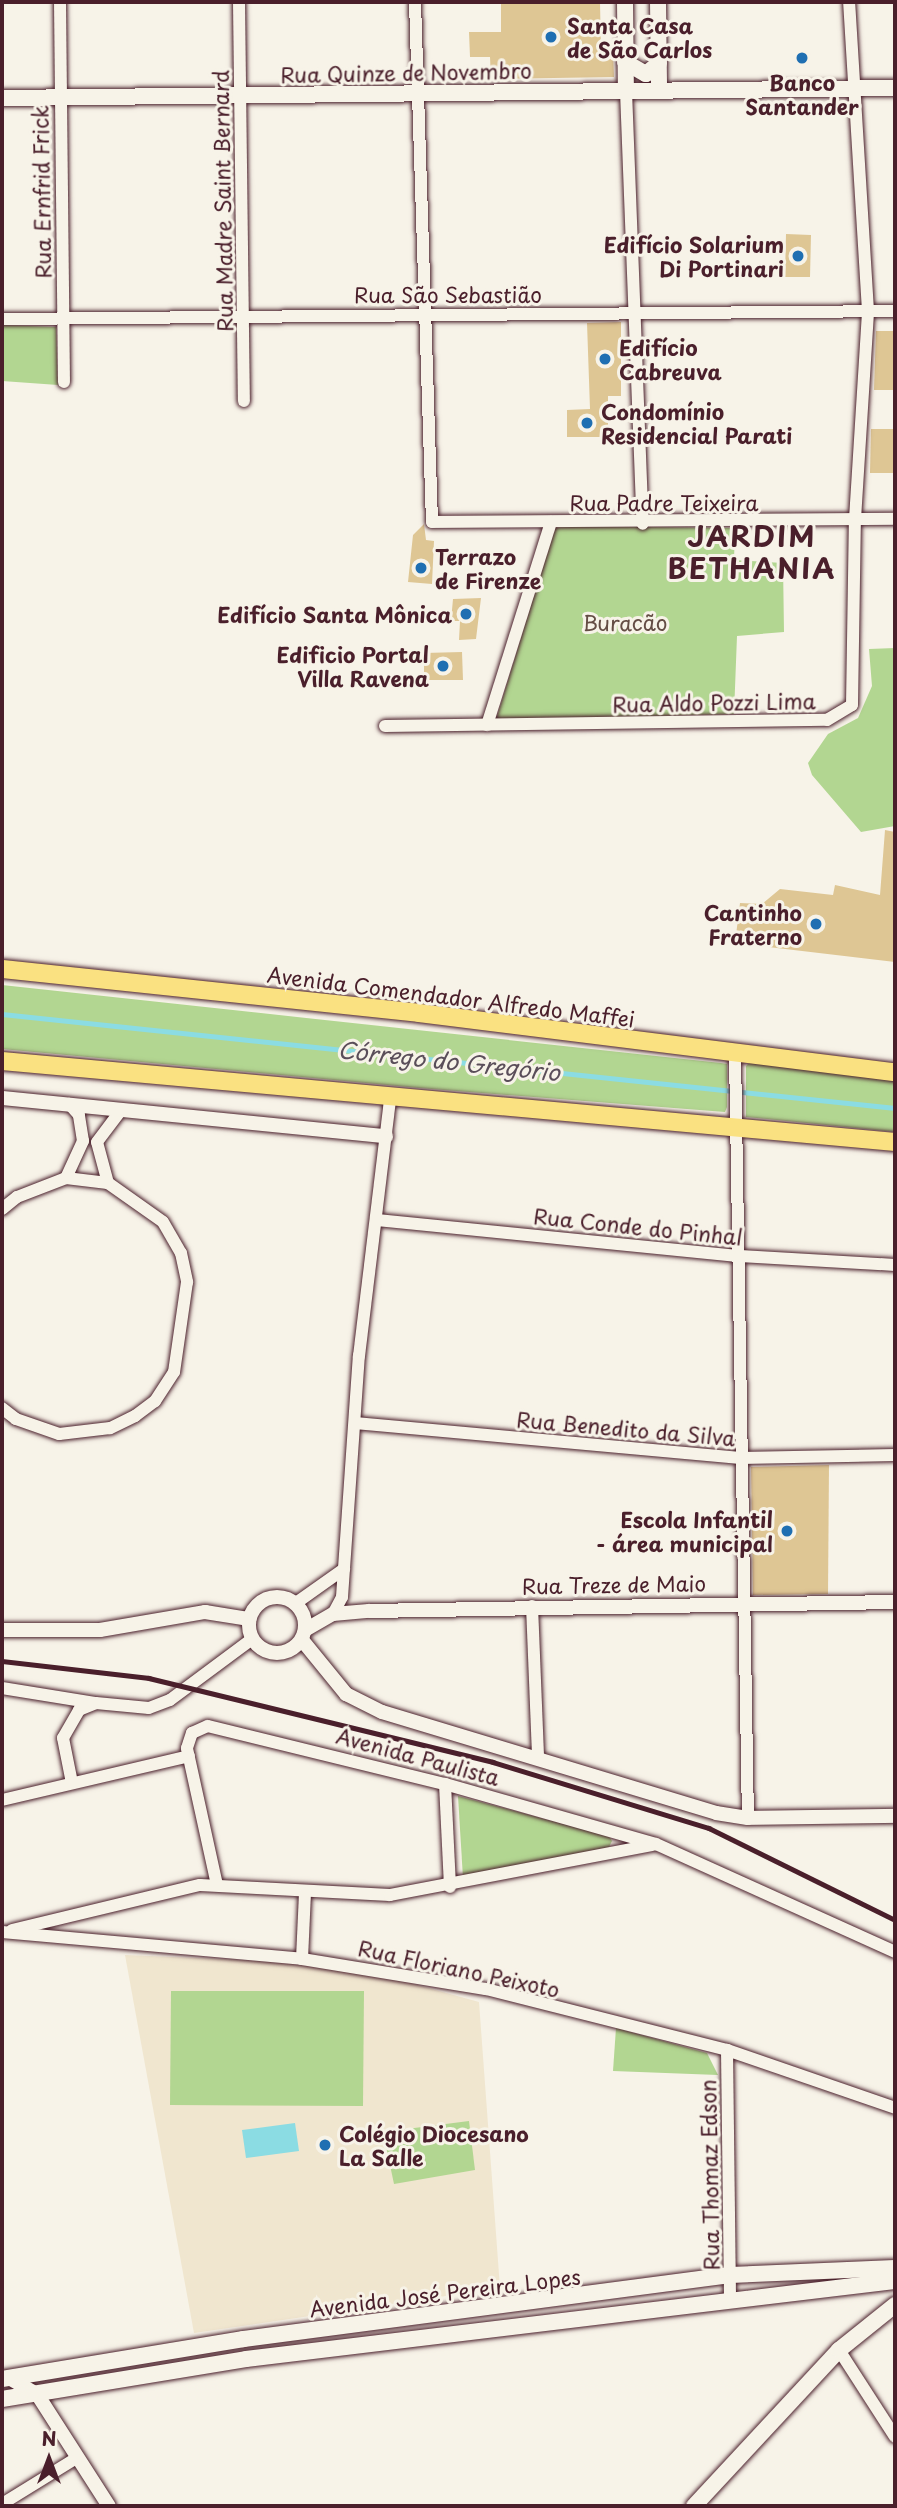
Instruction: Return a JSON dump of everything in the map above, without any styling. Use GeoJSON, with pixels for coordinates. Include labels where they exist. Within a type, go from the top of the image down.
{"type":"FeatureCollection","features":[{"type":"Feature","properties":{"kind":"main road"},"geometry":{"type":"LineString","coordinates":[[625,2],[626,91]]}},
{"type":"Feature","properties":{"kind":"main road"},"geometry":{"type":"LineString","coordinates":[[658,2],[659,90]]}},
{"type":"Feature","properties":{"kind":"main road"},"geometry":{"type":"LineString","coordinates":[[625,62],[646,74],[659,63]]}},
{"type":"Feature","properties":{"kind":"main road","name":"Rua Quinze de Novembro"},"geometry":{"type":"LineString","coordinates":[[2,98],[895,88]]}},
{"type":"Feature","properties":{"kind":"main road","name":"Avenida Comendador Alfredo Maffei"},"geometry":{"type":"LineString","coordinates":[[2,969],[419,1013],[895,1072]]}},
{"type":"Feature","properties":{"kind":"main road"},"geometry":{"type":"LineString","coordinates":[[2,1061],[390,1100],[736,1123],[895,1142]]}},
{"type":"Feature","properties":{"kind":"main road"},"geometry":{"type":"LineString","coordinates":[[895,2270],[895,2282]]}},
{"type":"Feature","properties":{"kind":"main road","name":"Avenida José Pereira Lopes"},"geometry":{"type":"LineString","coordinates":[[5,2378],[244,2339],[730,2275],[895,2270]]}},
{"type":"Feature","properties":{"kind":"main road","name":"Avenida José Pereira Lopes"},"geometry":{"type":"LineString","coordinates":[[2,2399],[246,2359],[895,2282]]}},
{"type":"Feature","properties":{"kind":"main road"},"geometry":{"type":"LineString","coordinates":[[694,2506],[839,2350],[891,2309],[895,2291]]}},
{"type":"Feature","properties":{"kind":"main road"},"geometry":{"type":"LineString","coordinates":[[244,2339],[246,2359]]}},
{"type":"Feature","properties":{"kind":"street","name":"Rua Ernfrid Frick"},"geometry":{"type":"LineString","coordinates":[[60,2],[64,382]]}},
{"type":"Feature","properties":{"kind":"street","name":"Rua Madre Saint Bernard"},"geometry":{"type":"LineString","coordinates":[[239,2],[244,401]]}},
{"type":"Feature","properties":{"kind":"street"},"geometry":{"type":"LineString","coordinates":[[415,2],[428,314]]}},
{"type":"Feature","properties":{"kind":"street","name":"Rua Aldo Pozzi Lima"},"geometry":{"type":"LineString","coordinates":[[385,726],[827,720],[845,713],[852,705],[855,519],[868,311],[849,2]]}},
{"type":"Feature","properties":{"kind":"street"},"geometry":{"type":"LineString","coordinates":[[626,91],[639,312],[643,524]]}},
{"type":"Feature","properties":{"kind":"street","name":"Rua São Sebastião"},"geometry":{"type":"LineString","coordinates":[[2,319],[243,313],[895,311]]}},
{"type":"Feature","properties":{"kind":"street","name":"Rua Padre Teixeira"},"geometry":{"type":"LineString","coordinates":[[428,314],[432,522],[643,524],[895,519]]}},
{"type":"Feature","properties":{"kind":"street"},"geometry":{"type":"LineString","coordinates":[[487,725],[551,522]]}},
{"type":"Feature","properties":{"kind":"street"},"geometry":{"type":"LineString","coordinates":[[735,1054],[748,1818]]}},
{"type":"Feature","properties":{"kind":"street"},"geometry":{"type":"LineString","coordinates":[[2,1098],[386,1136]]}},
{"type":"Feature","properties":{"kind":"street"},"geometry":{"type":"LineString","coordinates":[[334,1614],[342,1597],[355,1423],[390,1100]]}},
{"type":"Feature","properties":{"kind":"street"},"geometry":{"type":"LineString","coordinates":[[66,1178],[83,1141],[79,1115],[69,1104]]}},
{"type":"Feature","properties":{"kind":"street"},"geometry":{"type":"LineString","coordinates":[[108,1183],[97,1142],[121,1110]]}},
{"type":"Feature","properties":{"kind":"street"},"geometry":{"type":"LineString","coordinates":[[2,1209],[17,1197],[66,1178],[108,1183],[147,1206],[181,1253],[186,1315],[174,1373],[155,1401],[135,1416],[84,1434],[37,1429],[2,1408]]}},
{"type":"Feature","properties":{"kind":"street","name":"Rua Conde do Pinhal"},"geometry":{"type":"LineString","coordinates":[[377,1220],[740,1256],[895,1265]]}},
{"type":"Feature","properties":{"kind":"street","name":"Rua Benedito da Silva"},"geometry":{"type":"LineString","coordinates":[[355,1423],[740,1458],[895,1455]]}},
{"type":"Feature","properties":{"kind":"street"},"geometry":{"type":"LineString","coordinates":[[249,1619],[268,1598],[296,1603],[344,1569]]}},
{"type":"Feature","properties":{"kind":"street","name":"Rua Treze de Maio"},"geometry":{"type":"LineString","coordinates":[[304,1635],[334,1614],[532,1606],[895,1602]]}},
{"type":"Feature","properties":{"kind":"street"},"geometry":{"type":"LineString","coordinates":[[252,1639],[277,1653],[304,1635],[296,1603]]}},
{"type":"Feature","properties":{"kind":"street"},"geometry":{"type":"LineString","coordinates":[[532,1606],[538,1756]]}},
{"type":"Feature","properties":{"kind":"street"},"geometry":{"type":"LineString","coordinates":[[2,1630],[100,1630],[205,1612],[249,1619]]}},
{"type":"Feature","properties":{"kind":"street"},"geometry":{"type":"LineString","coordinates":[[249,1619],[252,1639]]}},
{"type":"Feature","properties":{"kind":"street","name":"Avenida Paulista"},"geometry":{"type":"LineString","coordinates":[[304,1635],[346,1694],[383,1712],[748,1818],[895,1816]]}},
{"type":"Feature","properties":{"kind":"street"},"geometry":{"type":"LineString","coordinates":[[2,1688],[134,1709],[170,1700],[252,1639]]}},
{"type":"Feature","properties":{"kind":"street"},"geometry":{"type":"LineString","coordinates":[[72,1783],[64,1733],[74,1714],[96,1703]]}},
{"type":"Feature","properties":{"kind":"street","name":"Avenida Paulista"},"geometry":{"type":"LineString","coordinates":[[189,1756],[192,1733],[217,1726],[445,1784],[656,1844],[895,1952]]}},
{"type":"Feature","properties":{"kind":"street"},"geometry":{"type":"LineString","coordinates":[[2,1800],[189,1756],[217,1885]]}},
{"type":"Feature","properties":{"kind":"street"},"geometry":{"type":"LineString","coordinates":[[445,1784],[450,1887]]}},
{"type":"Feature","properties":{"kind":"street"},"geometry":{"type":"LineString","coordinates":[[2,1932],[200,1885],[390,1895],[450,1887],[656,1844]]}},
{"type":"Feature","properties":{"kind":"street"},"geometry":{"type":"LineString","coordinates":[[302,1959],[305,1892]]}},
{"type":"Feature","properties":{"kind":"street","name":"Rua Floriano Peixoto"},"geometry":{"type":"LineString","coordinates":[[2,1932],[302,1959],[486,1989],[727,2050],[895,2108]]}},
{"type":"Feature","properties":{"kind":"street","name":"Rua Thomaz Edson"},"geometry":{"type":"LineString","coordinates":[[727,2050],[730,2300]]}},
{"type":"Feature","properties":{"kind":"street"},"geometry":{"type":"LineString","coordinates":[[839,2350],[895,2437]]}},
{"type":"Feature","properties":{"kind":"street"},"geometry":{"type":"LineString","coordinates":[[5,2378],[37,2394],[109,2506]]}},
{"type":"Feature","properties":{"kind":"street"},"geometry":{"type":"LineString","coordinates":[[2,2504],[78,2456]]}},
{"type":"Feature","properties":{"kind":"shaded area","name":"Colégio Diocesano La Salle"},"geometry":{"type":"Polygon","coordinates":[[[125,1955],[341,1964],[479,2002],[500,2288],[194,2333],[125,1955]]]}},
{"type":"Feature","properties":{"kind":"green space"},"geometry":{"type":"Polygon","coordinates":[[[2,325],[56,327],[58,385],[2,381],[2,325]]]}},
{"type":"Feature","properties":{"kind":"green space","name":"Buracão"},"geometry":{"type":"Polygon","coordinates":[[[555,526],[735,528],[734,560],[783,563],[784,632],[737,636],[734,714],[496,720],[555,526]]]}},
{"type":"Feature","properties":{"kind":"green space"},"geometry":{"type":"Polygon","coordinates":[[[895,648],[895,826],[861,832],[812,775],[808,763],[828,734],[858,718],[872,686],[869,649],[895,648]]]}},
{"type":"Feature","properties":{"kind":"green space"},"geometry":{"type":"Polygon","coordinates":[[[2,985],[727,1064],[727,1107],[725,1112],[419,1088],[2,1049],[2,985]]]}},
{"type":"Feature","properties":{"kind":"green space"},"geometry":{"type":"Polygon","coordinates":[[[750,1062],[895,1079],[895,1132],[746,1117],[746,1066],[750,1062]]]}},
{"type":"Feature","properties":{"kind":"green space"},"geometry":{"type":"Polygon","coordinates":[[[458,1796],[609,1836],[612,1841],[609,1847],[463,1878],[458,1796]]]}},
{"type":"Feature","properties":{"kind":"green space"},"geometry":{"type":"Polygon","coordinates":[[[171,1991],[364,1991],[363,2106],[170,2105],[171,1991]]]}},
{"type":"Feature","properties":{"kind":"green space"},"geometry":{"type":"Polygon","coordinates":[[[616,2028],[707,2053],[718,2075],[613,2071],[616,2028]]]}},
{"type":"Feature","properties":{"kind":"green space"},"geometry":{"type":"Polygon","coordinates":[[[469,2121],[475,2170],[394,2184],[383,2132],[469,2121]]]}},
{"type":"Feature","properties":{"kind":"water"},"geometry":{"type":"Polygon","coordinates":[[[295,2123],[299,2151],[246,2158],[242,2130],[295,2123]]]}},
{"type":"Feature","properties":{"kind":"building","name":"Santa Casa de São Carlos"},"geometry":{"type":"Polygon","coordinates":[[[501,2],[600,2],[601,51],[613,51],[614,77],[491,79],[490,57],[470,57],[469,32],[501,32],[501,2]]]}},
{"type":"Feature","properties":{"kind":"building","name":"Edifício Solarium Di Portinari"},"geometry":{"type":"Polygon","coordinates":[[[786,234],[811,235],[810,277],[785,277],[786,234]]]}},
{"type":"Feature","properties":{"kind":"building","name":"Edifício Cabreuva"},"geometry":{"type":"Polygon","coordinates":[[[621,322],[621,396],[608,396],[608,437],[567,437],[567,410],[590,409],[587,323],[621,322]]]}},
{"type":"Feature","properties":{"kind":"building"},"geometry":{"type":"Polygon","coordinates":[[[876,331],[895,331],[895,390],[874,390],[876,331]]]}},
{"type":"Feature","properties":{"kind":"building"},"geometry":{"type":"Polygon","coordinates":[[[871,429],[895,429],[895,473],[870,473],[871,429]]]}},
{"type":"Feature","properties":{"kind":"building","name":"Terrazo de Firenze"},"geometry":{"type":"Polygon","coordinates":[[[424,524],[426,540],[434,541],[432,584],[408,582],[413,535],[424,524]]]}},
{"type":"Feature","properties":{"kind":"building","name":"Edifício Santa Mônica"},"geometry":{"type":"Polygon","coordinates":[[[481,598],[476,639],[459,640],[460,621],[451,621],[453,599],[481,598]]]}},
{"type":"Feature","properties":{"kind":"building","name":"Edificio Portal Villa Ravena"},"geometry":{"type":"Polygon","coordinates":[[[462,652],[463,680],[424,680],[424,653],[462,652]]]}},
{"type":"Feature","properties":{"kind":"building","name":"Cantinho Fraterno"},"geometry":{"type":"Polygon","coordinates":[[[885,830],[895,832],[895,962],[735,943],[740,903],[762,904],[780,889],[833,895],[835,885],[880,895],[885,830]]]}},
{"type":"Feature","properties":{"kind":"building","name":"Escola Infantil - área municipal"},"geometry":{"type":"Polygon","coordinates":[[[829,1465],[828,1594],[753,1595],[751,1467],[829,1465]]]}},
{"type":"Feature","properties":{"kind":"waterway","name":"Córrego do Gregório"},"geometry":{"type":"LineString","coordinates":[[2,1014],[895,1108]]}},
{"type":"Feature","properties":{"kind":"railway"},"geometry":{"type":"LineString","coordinates":[[2,1661],[149,1678],[493,1762],[709,1828],[895,1920]]}},
{"type":"Feature","properties":{"kind":"place","name":"Santa Casa de São Carlos"},"geometry":{"type":"Point","coordinates":[551,37]}},
{"type":"Feature","properties":{"kind":"place","name":"Banco Santander"},"geometry":{"type":"Point","coordinates":[802,58]}},
{"type":"Feature","properties":{"kind":"place","name":"Edifício Solarium Di Portinari"},"geometry":{"type":"Point","coordinates":[798,256]}},
{"type":"Feature","properties":{"kind":"place","name":"Edifício Cabreuva"},"geometry":{"type":"Point","coordinates":[605,359]}},
{"type":"Feature","properties":{"kind":"place","name":"Condomínio Residencial Parati"},"geometry":{"type":"Point","coordinates":[587,423]}},
{"type":"Feature","properties":{"kind":"place","name":"Terrazo de Firenze"},"geometry":{"type":"Point","coordinates":[421,568]}},
{"type":"Feature","properties":{"kind":"place","name":"Edifício Santa Mônica"},"geometry":{"type":"Point","coordinates":[466,614]}},
{"type":"Feature","properties":{"kind":"place","name":"Edificio Portal Villa Ravena"},"geometry":{"type":"Point","coordinates":[443,666]}},
{"type":"Feature","properties":{"kind":"place","name":"Cantinho Fraterno"},"geometry":{"type":"Point","coordinates":[816,924]}},
{"type":"Feature","properties":{"kind":"place","name":"Escola Infantil - área municipal"},"geometry":{"type":"Point","coordinates":[787,1531]}},
{"type":"Feature","properties":{"kind":"place","name":"Colégio Diocesano La Salle"},"geometry":{"type":"Point","coordinates":[325,2145]}},
{"type":"Feature","properties":{"kind":"district","name":"JARDIM BETHANIA"},"geometry":{"type":"Point","coordinates":[752,552]}}]}
